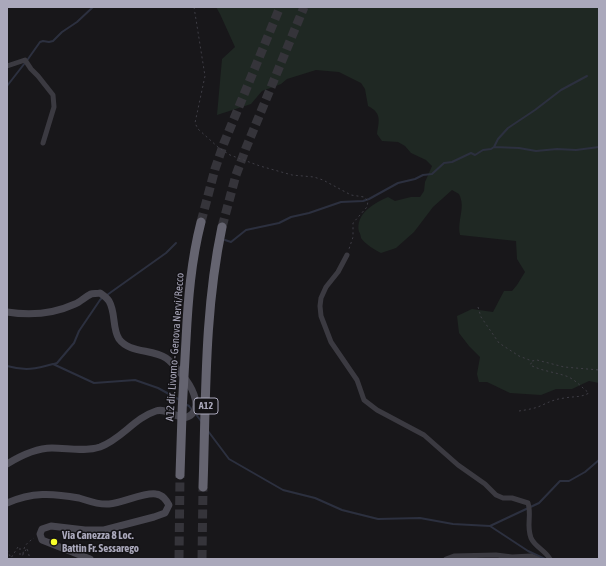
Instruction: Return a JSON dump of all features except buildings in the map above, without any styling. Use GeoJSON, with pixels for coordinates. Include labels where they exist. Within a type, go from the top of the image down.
{"type":"FeatureCollection","features":[{"type":"Feature","properties":{"kind":"highway","name":"A12 dir. Livorno - Genova Nervi/Recco"},"geometry":{"type":"LineString","coordinates":[[180,475],[182,407],[190,278],[200,222]]}},
{"type":"Feature","properties":{"kind":"highway","name":"A12"},"geometry":{"type":"LineString","coordinates":[[203,487],[208,325],[213,271],[222,227]]}},
{"type":"Feature","properties":{"kind":"street"},"geometry":{"type":"LineString","coordinates":[[7,66],[25,60],[54,95],[54,107],[42,143]]}},
{"type":"Feature","properties":{"kind":"street"},"geometry":{"type":"LineString","coordinates":[[347,255],[338,272],[326,287],[321,298],[321,316],[332,342],[357,380],[364,400],[377,410],[424,435],[458,465],[485,484],[496,495],[503,498],[512,498],[528,503],[530,510],[528,524],[532,539],[536,545],[544,550],[550,559]]}},
{"type":"Feature","properties":{"kind":"street"},"geometry":{"type":"LineString","coordinates":[[7,312],[46,314],[64,309],[82,301],[90,294],[100,293],[109,300],[119,339],[126,345],[166,358],[183,376],[196,402],[196,408],[189,417],[182,417],[157,410],[133,424],[110,442],[99,447],[88,449],[51,448],[19,457],[7,464]]}},
{"type":"Feature","properties":{"kind":"street"},"geometry":{"type":"LineString","coordinates":[[7,502],[22,497],[40,494],[70,496],[106,504],[118,503],[146,495],[156,494],[164,497],[169,505],[164,513],[154,517],[104,530],[85,530],[51,526],[42,529],[40,534],[42,540],[90,559]]}},
{"type":"Feature","properties":{"kind":"street"},"geometry":{"type":"LineString","coordinates":[[446,559],[454,556],[486,555],[502,555],[512,557],[531,556],[538,559]]}},
{"type":"Feature","properties":{"kind":"path"},"geometry":{"type":"LineString","coordinates":[[194,7],[205,76],[195,123],[198,129],[219,148],[230,155],[260,166],[292,175],[314,177],[323,180],[351,195],[364,197],[368,201],[367,207],[353,223],[353,237],[347,255]]}},
{"type":"Feature","properties":{"kind":"path"},"geometry":{"type":"LineString","coordinates":[[478,307],[481,318],[499,343],[519,356],[532,361],[537,360],[564,367],[599,370]]}},
{"type":"Feature","properties":{"kind":"path"},"geometry":{"type":"LineString","coordinates":[[519,410],[530,409],[547,401],[565,397],[583,397],[589,393],[576,381],[567,376],[530,365],[532,361]]}},
{"type":"Feature","properties":{"kind":"path"},"geometry":{"type":"LineString","coordinates":[[23,554],[25,544],[40,534]]}},
{"type":"Feature","properties":{"kind":"path"},"geometry":{"type":"LineString","coordinates":[[7,550],[11,558],[18,547],[20,547],[20,555],[22,556],[23,554]]}},
{"type":"Feature","properties":{"kind":"path"},"geometry":{"type":"LineString","coordinates":[[23,554],[27,548],[30,559]]}},
{"type":"Feature","properties":{"kind":"shaded area"},"geometry":{"type":"Polygon","coordinates":[[[216,7],[599,7],[599,383],[589,381],[572,389],[556,389],[541,395],[510,393],[487,382],[479,382],[477,374],[480,357],[459,333],[457,316],[472,309],[493,312],[504,291],[512,291],[517,285],[525,272],[517,259],[516,241],[460,235],[459,229],[462,204],[459,194],[452,190],[433,207],[414,232],[396,248],[381,253],[373,249],[361,238],[359,232],[360,220],[363,215],[377,202],[388,197],[395,201],[411,197],[420,197],[424,191],[425,182],[432,166],[426,160],[411,153],[405,146],[398,142],[382,141],[377,134],[379,121],[378,115],[368,106],[365,89],[361,83],[339,72],[316,70],[287,79],[281,84],[262,91],[251,104],[217,115],[222,59],[235,47],[216,7]]]}},
{"type":"Feature","properties":{"kind":"waterway"},"geometry":{"type":"LineString","coordinates":[[7,86],[40,42],[53,41],[93,7]]}},
{"type":"Feature","properties":{"kind":"waterway"},"geometry":{"type":"LineString","coordinates":[[225,240],[231,242],[246,230],[279,223],[291,217],[309,213],[341,202],[363,201],[369,199],[398,183],[415,179],[423,175],[432,174],[444,163],[452,162],[471,153],[475,155],[483,150],[491,149],[508,128],[561,90],[587,76]]}},
{"type":"Feature","properties":{"kind":"waterway"},"geometry":{"type":"LineString","coordinates":[[494,147],[519,148],[536,151],[557,149],[576,150],[599,147]]}},
{"type":"Feature","properties":{"kind":"waterway"},"geometry":{"type":"LineString","coordinates":[[107,295],[166,253],[176,243]]}},
{"type":"Feature","properties":{"kind":"waterway"},"geometry":{"type":"LineString","coordinates":[[54,364],[57,363],[74,343],[79,331],[103,297]]}},
{"type":"Feature","properties":{"kind":"waterway"},"geometry":{"type":"LineString","coordinates":[[7,366],[30,369],[53,364],[94,383],[135,380],[158,388],[180,400]]}},
{"type":"Feature","properties":{"kind":"waterway"},"geometry":{"type":"LineString","coordinates":[[185,404],[192,410]]}},
{"type":"Feature","properties":{"kind":"waterway"},"geometry":{"type":"LineString","coordinates":[[195,413],[201,421]]}},
{"type":"Feature","properties":{"kind":"waterway"},"geometry":{"type":"LineString","coordinates":[[208,431],[229,459],[283,490],[315,498],[342,510],[378,519],[420,518],[453,524],[490,526],[539,503],[560,481],[569,481],[585,472],[599,460]]}},
{"type":"Feature","properties":{"kind":"waterway"},"geometry":{"type":"LineString","coordinates":[[490,526],[528,551],[545,559]]}},
{"type":"Feature","properties":{"kind":"tunnel"},"geometry":{"type":"LineString","coordinates":[[201,222],[215,169],[224,143],[280,7]]}},
{"type":"Feature","properties":{"kind":"tunnel"},"geometry":{"type":"LineString","coordinates":[[222,227],[236,175],[246,148],[304,7]]}},
{"type":"Feature","properties":{"kind":"tunnel"},"geometry":{"type":"LineString","coordinates":[[179,559],[180,475]]}},
{"type":"Feature","properties":{"kind":"tunnel"},"geometry":{"type":"LineString","coordinates":[[202,559],[203,487]]}},
{"type":"Feature","properties":{"kind":"place","name":"Via Canezza 8 Loc. Battin Fr. Sessarego"},"geometry":{"type":"Point","coordinates":[54,542]}}]}
